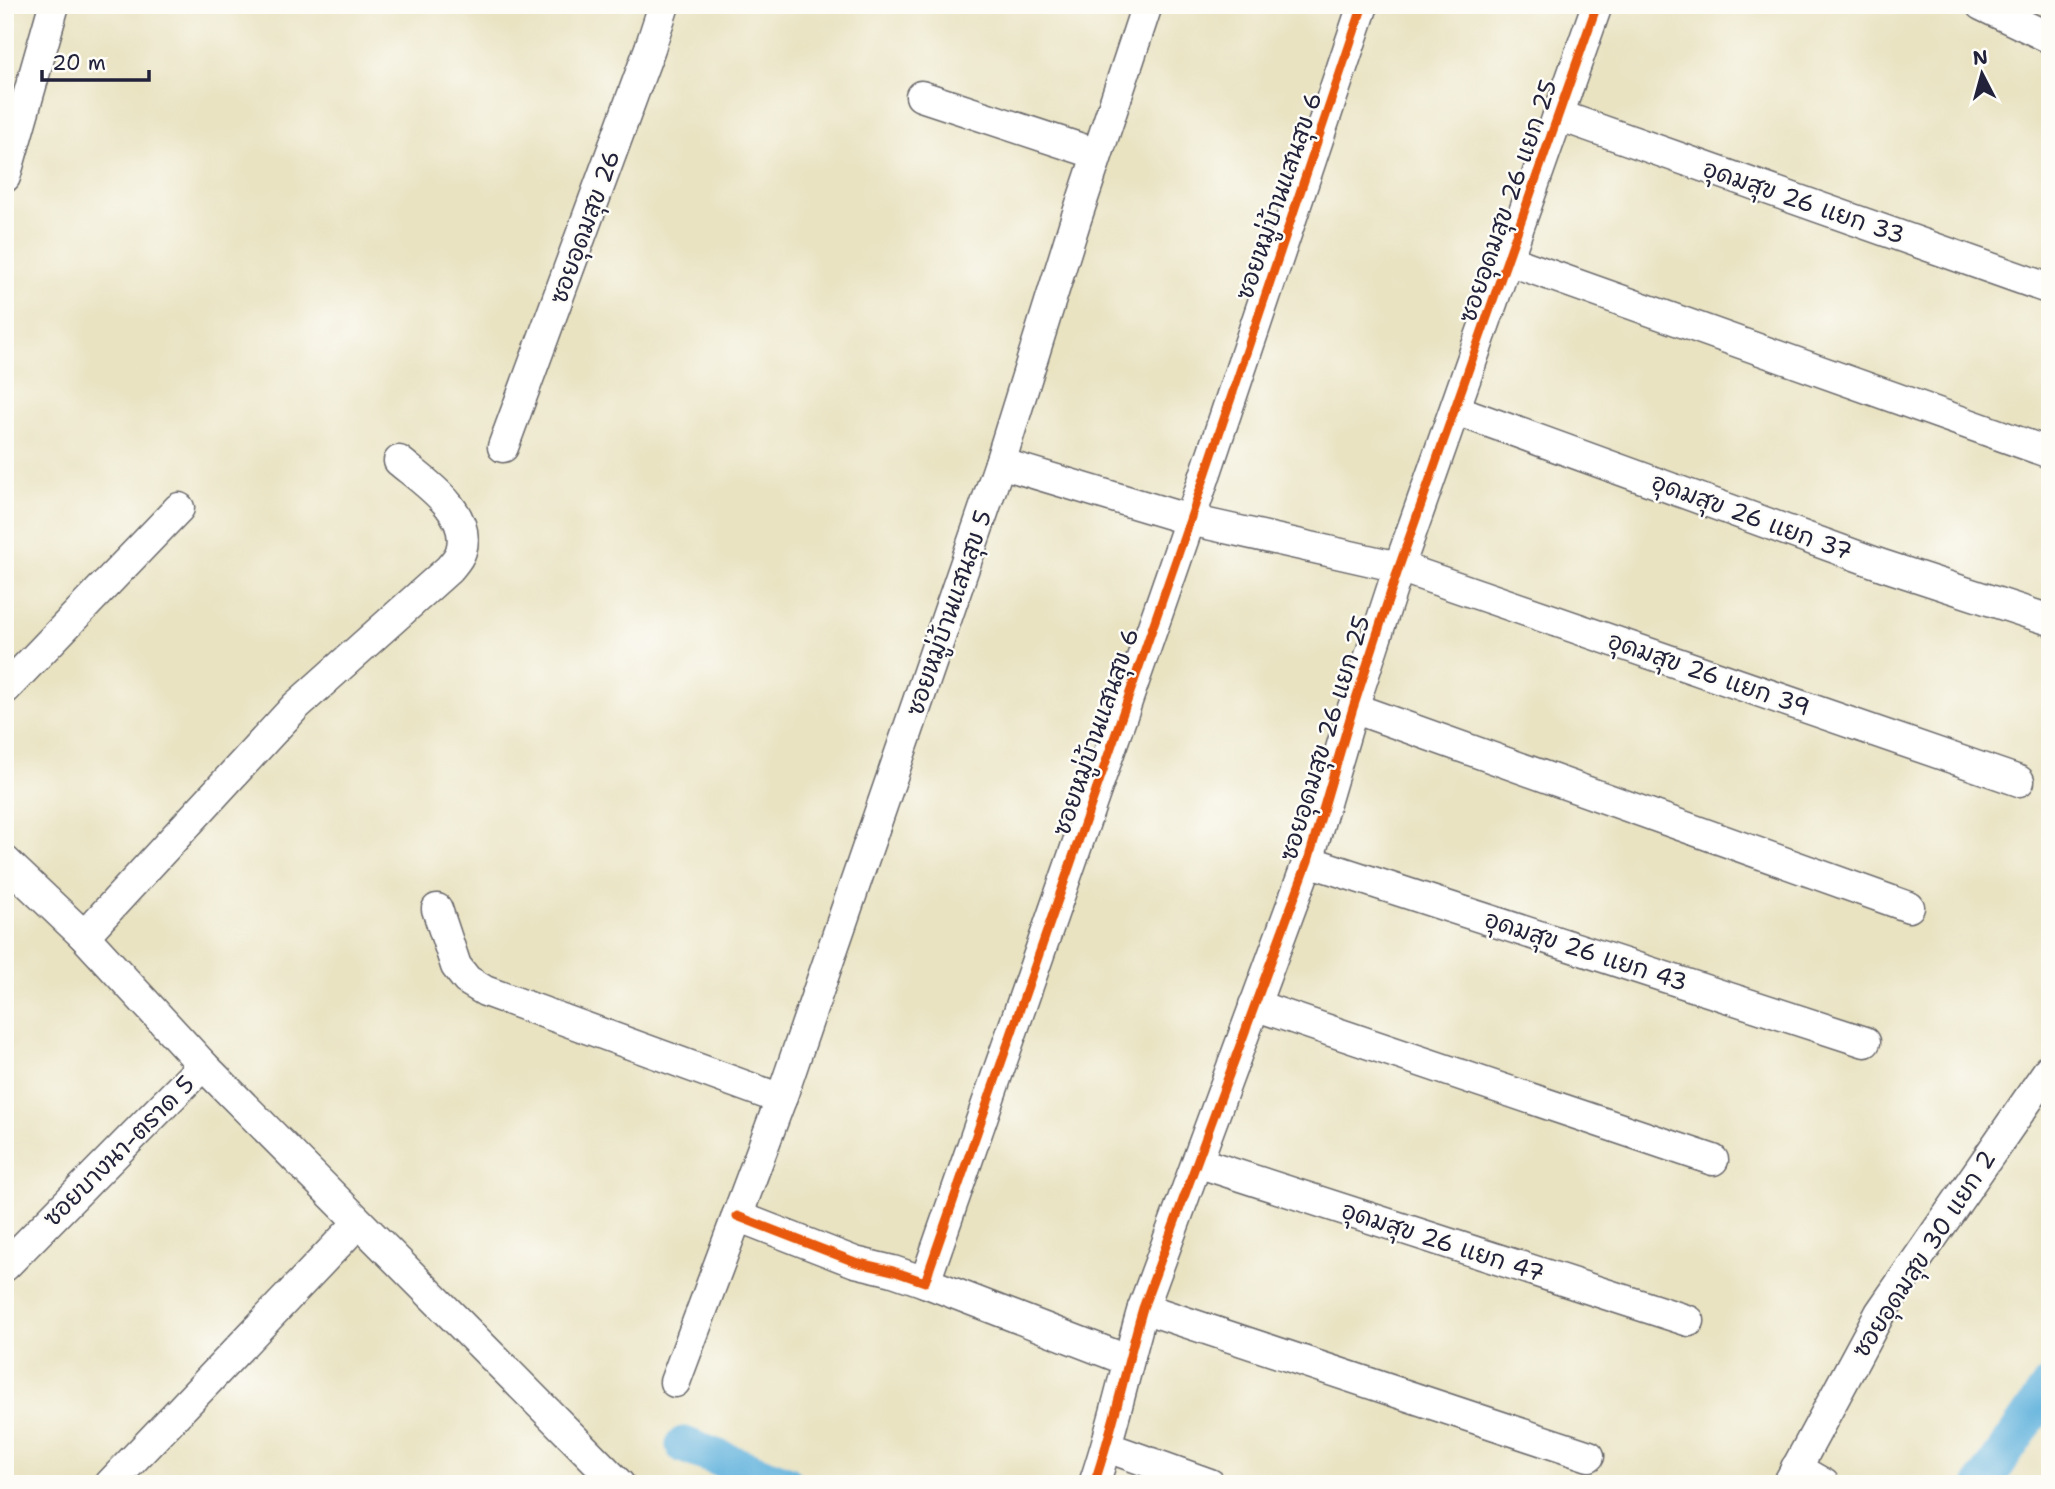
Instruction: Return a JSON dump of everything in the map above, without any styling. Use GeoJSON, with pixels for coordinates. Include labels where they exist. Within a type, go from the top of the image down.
{"type":"FeatureCollection","features":[{"type":"Feature","properties":{"kind":"street"},"geometry":{"type":"LineString","coordinates":[[5,177],[54,5]]}},
{"type":"Feature","properties":{"kind":"street","name":"ซอยอุดมสุข 26"},"geometry":{"type":"LineString","coordinates":[[503,447],[664,5]]}},
{"type":"Feature","properties":{"kind":"street","name":"ซอยหมู่บ้านแสนสุข 5"},"geometry":{"type":"LineString","coordinates":[[675,1382],[781,1099],[1000,463],[1147,5]]}},
{"type":"Feature","properties":{"kind":"street","name":"ซอยหมู่บ้านแสนสุข 6"},"geometry":{"type":"LineString","coordinates":[[925,1282],[1190,520],[1363,5]]}},
{"type":"Feature","properties":{"kind":"street","name":"ซอยอุดมสุข 26 แยก 25"},"geometry":{"type":"LineString","coordinates":[[1094,1484],[1107,1447],[1127,1360],[1143,1308],[1308,861],[1399,566],[1597,5]]}},
{"type":"Feature","properties":{"kind":"street"},"geometry":{"type":"LineString","coordinates":[[1981,5],[2050,38]]}},
{"type":"Feature","properties":{"kind":"street"},"geometry":{"type":"LineString","coordinates":[[922,96],[1097,154]]}},
{"type":"Feature","properties":{"kind":"street","name":"อุดมสุข 26 แยก 33"},"geometry":{"type":"LineString","coordinates":[[1558,115],[2050,289]]}},
{"type":"Feature","properties":{"kind":"street"},"geometry":{"type":"LineString","coordinates":[[1508,260],[2050,453]]}},
{"type":"Feature","properties":{"kind":"street","name":"อุดมสุข 26 แยก 37"},"geometry":{"type":"LineString","coordinates":[[1456,410],[1882,565],[2050,620]]}},
{"type":"Feature","properties":{"kind":"street"},"geometry":{"type":"LineString","coordinates":[[84,936],[296,706],[449,569],[459,557],[463,547],[456,514],[439,493],[399,461]]}},
{"type":"Feature","properties":{"kind":"street","name":"อุดมสุข 26 แยก 39"},"geometry":{"type":"LineString","coordinates":[[1000,463],[1190,520],[1399,566],[2019,781]]}},
{"type":"Feature","properties":{"kind":"street"},"geometry":{"type":"LineString","coordinates":[[5,689],[179,508]]}},
{"type":"Feature","properties":{"kind":"street"},"geometry":{"type":"LineString","coordinates":[[1353,708],[1909,907]]}},
{"type":"Feature","properties":{"kind":"street"},"geometry":{"type":"LineString","coordinates":[[5,861],[84,936],[203,1065],[619,1484]]}},
{"type":"Feature","properties":{"kind":"street","name":"อุดมสุข 26 แยก 43"},"geometry":{"type":"LineString","coordinates":[[1308,861],[1865,1042]]}},
{"type":"Feature","properties":{"kind":"street"},"geometry":{"type":"LineString","coordinates":[[437,909],[456,966],[467,980],[485,991],[781,1099]]}},
{"type":"Feature","properties":{"kind":"street"},"geometry":{"type":"LineString","coordinates":[[1254,1005],[1713,1160]]}},
{"type":"Feature","properties":{"kind":"street","name":"ซอยบางนา-ตราด 5"},"geometry":{"type":"LineString","coordinates":[[5,1266],[203,1065]]}},
{"type":"Feature","properties":{"kind":"street","name":"ซอยอุดมสุข 30 แยก 2"},"geometry":{"type":"LineString","coordinates":[[1792,1476],[1880,1313],[2050,1068]]}},
{"type":"Feature","properties":{"kind":"street","name":"อุดมสุข 26 แยก 47"},"geometry":{"type":"LineString","coordinates":[[1197,1162],[1689,1321]]}},
{"type":"Feature","properties":{"kind":"street"},"geometry":{"type":"LineString","coordinates":[[737,1216],[855,1262],[925,1282],[1127,1360]]}},
{"type":"Feature","properties":{"kind":"street"},"geometry":{"type":"LineString","coordinates":[[110,1484],[358,1223]]}},
{"type":"Feature","properties":{"kind":"street"},"geometry":{"type":"LineString","coordinates":[[1143,1308],[1589,1456]]}},
{"type":"Feature","properties":{"kind":"street"},"geometry":{"type":"LineString","coordinates":[[1107,1447],[1210,1484]]}},
{"type":"Feature","properties":{"kind":"street"},"geometry":{"type":"LineString","coordinates":[[1792,1476],[1824,1484]]}},
{"type":"Feature","properties":{"kind":"waterway"},"geometry":{"type":"LineString","coordinates":[[1983,1484],[2050,1386]]}},
{"type":"Feature","properties":{"kind":"waterway"},"geometry":{"type":"LineString","coordinates":[[684,1445],[786,1484]]}},
{"type":"Feature","properties":{"kind":"cycle path"},"geometry":{"type":"LineString","coordinates":[[737,1216],[855,1262],[925,1282],[1190,520],[1363,5]]}},
{"type":"Feature","properties":{"kind":"cycle path"},"geometry":{"type":"LineString","coordinates":[[1094,1484],[1143,1308],[1308,861],[1353,708],[1399,567],[1597,5]]}}]}
